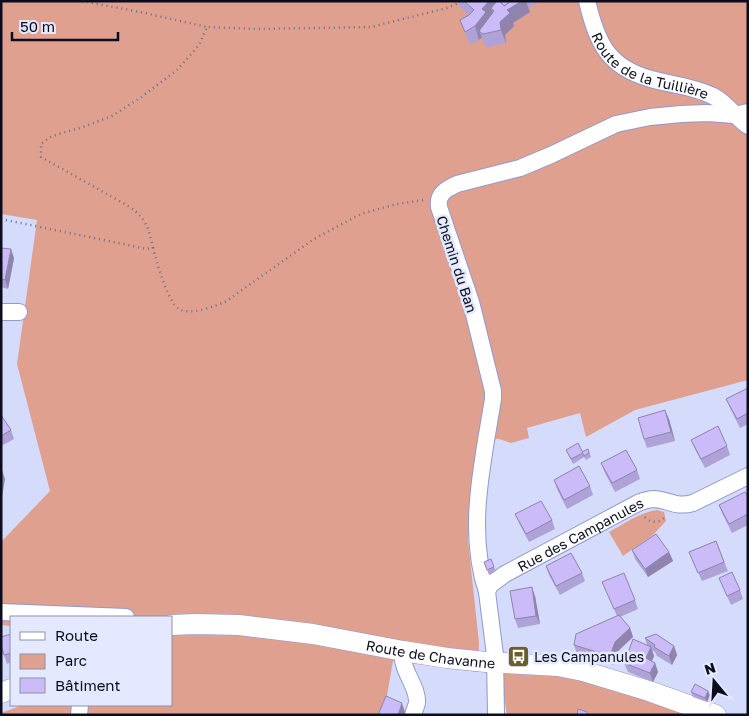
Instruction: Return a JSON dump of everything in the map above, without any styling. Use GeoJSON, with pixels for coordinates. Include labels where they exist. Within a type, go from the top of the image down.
{"type":"FeatureCollection","features":[{"type":"Feature","properties":{"kind":"main road","name":"Route de Chavanne"},"geometry":{"type":"LineString","coordinates":[[172,625],[239,625],[313,634],[403,651],[491,662],[558,666],[650,690],[708,713]]}},
{"type":"Feature","properties":{"kind":"street","name":"Route de la Tuillière"},"geometry":{"type":"LineString","coordinates":[[587,1],[593,25],[602,45],[614,61],[631,72],[688,87],[712,96],[741,113],[748,126]]}},
{"type":"Feature","properties":{"kind":"street","name":"Chemin du Ban"},"geometry":{"type":"LineString","coordinates":[[487,592],[482,578],[476,514],[493,391],[470,302],[439,208],[438,201],[442,193],[458,184],[520,168],[616,124],[650,117],[681,114],[741,113]]}},
{"type":"Feature","properties":{"kind":"street"},"geometry":{"type":"LineString","coordinates":[[1,312],[19,312]]}},
{"type":"Feature","properties":{"kind":"street","name":"Rue des Campanules"},"geometry":{"type":"LineString","coordinates":[[487,592],[490,585],[505,574],[638,503],[652,499],[685,505],[693,503],[748,476]]}},
{"type":"Feature","properties":{"kind":"street"},"geometry":{"type":"LineString","coordinates":[[487,592],[496,715]]}},
{"type":"Feature","properties":{"kind":"street"},"geometry":{"type":"LineString","coordinates":[[1,612],[101,616]]}},
{"type":"Feature","properties":{"kind":"street"},"geometry":{"type":"LineString","coordinates":[[403,651],[404,666],[416,695],[417,703],[413,715]]}},
{"type":"Feature","properties":{"kind":"street"},"geometry":{"type":"LineString","coordinates":[[485,715],[491,662]]}},
{"type":"Feature","properties":{"kind":"path"},"geometry":{"type":"LineString","coordinates":[[82,1],[207,27],[256,29],[371,27],[448,8],[463,1]]}},
{"type":"Feature","properties":{"kind":"path"},"geometry":{"type":"LineString","coordinates":[[207,27],[199,45],[177,70],[140,98],[112,116],[84,127],[52,136],[41,144],[42,157],[130,207],[140,215],[148,228],[171,299],[180,309],[192,311],[225,302],[314,239],[364,213],[397,204],[423,200],[438,201]]}},
{"type":"Feature","properties":{"kind":"path"},"geometry":{"type":"LineString","coordinates":[[1,219],[146,249],[153,248]]}},
{"type":"Feature","properties":{"kind":"green space"},"geometry":{"type":"Polygon","coordinates":[[[1,1],[748,1],[748,380],[635,410],[586,437],[580,413],[527,428],[529,438],[511,443],[499,439],[480,440],[468,540],[479,643],[478,672],[393,661],[386,701],[381,715],[1,715],[1,713],[20,706],[172,706],[172,616],[10,616],[10,626],[1,625],[1,542],[50,491],[17,364],[37,220],[1,214],[1,1]]]}},
{"type":"Feature","properties":{"kind":"green space"},"geometry":{"type":"Polygon","coordinates":[[[657,510],[664,512],[666,521],[653,535],[623,556],[609,532],[638,516],[657,510]]]}},
{"type":"Feature","properties":{"kind":"green space"},"geometry":{"type":"Polygon","coordinates":[[[500,673],[584,677],[694,715],[507,715],[500,673]]]}},
{"type":"Feature","properties":{"kind":"building"},"geometry":{"type":"Polygon","coordinates":[[[464,1],[489,1],[482,9],[486,12],[475,26],[465,32],[460,20],[474,10],[464,1]]]}},
{"type":"Feature","properties":{"kind":"building"},"geometry":{"type":"Polygon","coordinates":[[[497,1],[500,1],[504,6],[511,1],[522,1],[507,10],[510,13],[500,22],[501,30],[483,34],[479,31],[494,11],[491,8],[497,1]]]}},
{"type":"Feature","properties":{"kind":"building"},"geometry":{"type":"Polygon","coordinates":[[[500,1],[511,1],[504,6],[500,1]]]}},
{"type":"Feature","properties":{"kind":"building"},"geometry":{"type":"Polygon","coordinates":[[[1,248],[11,249],[5,280],[1,279],[1,248]]]}},
{"type":"Feature","properties":{"kind":"building"},"geometry":{"type":"Polygon","coordinates":[[[748,388],[748,413],[737,419],[726,399],[748,388]]]}},
{"type":"Feature","properties":{"kind":"building"},"geometry":{"type":"Polygon","coordinates":[[[665,410],[671,432],[644,439],[638,418],[665,410]]]}},
{"type":"Feature","properties":{"kind":"building"},"geometry":{"type":"Polygon","coordinates":[[[1,415],[11,430],[1,436],[1,415]]]}},
{"type":"Feature","properties":{"kind":"building"},"geometry":{"type":"Polygon","coordinates":[[[718,426],[727,446],[701,459],[691,440],[718,426]]]}},
{"type":"Feature","properties":{"kind":"building"},"geometry":{"type":"Polygon","coordinates":[[[578,443],[583,453],[571,459],[566,450],[578,443]]]}},
{"type":"Feature","properties":{"kind":"building"},"geometry":{"type":"Polygon","coordinates":[[[588,449],[589,453],[584,456],[582,452],[588,449]]]}},
{"type":"Feature","properties":{"kind":"building"},"geometry":{"type":"Polygon","coordinates":[[[626,450],[637,470],[612,483],[601,463],[626,450]]]}},
{"type":"Feature","properties":{"kind":"building"},"geometry":{"type":"Polygon","coordinates":[[[579,466],[590,486],[564,500],[554,480],[579,466]]]}},
{"type":"Feature","properties":{"kind":"building"},"geometry":{"type":"Polygon","coordinates":[[[745,492],[748,497],[748,514],[729,524],[719,505],[745,492]]]}},
{"type":"Feature","properties":{"kind":"building"},"geometry":{"type":"Polygon","coordinates":[[[541,501],[552,520],[526,534],[515,514],[541,501]]]}},
{"type":"Feature","properties":{"kind":"building"},"geometry":{"type":"Polygon","coordinates":[[[656,534],[669,552],[645,569],[632,550],[656,534]]]}},
{"type":"Feature","properties":{"kind":"building"},"geometry":{"type":"Polygon","coordinates":[[[716,541],[724,562],[698,573],[689,552],[716,541]]]}},
{"type":"Feature","properties":{"kind":"building"},"geometry":{"type":"Polygon","coordinates":[[[571,553],[582,573],[556,586],[546,566],[571,553]]]}},
{"type":"Feature","properties":{"kind":"building"},"geometry":{"type":"Polygon","coordinates":[[[491,559],[494,567],[487,570],[484,562],[491,559]]]}},
{"type":"Feature","properties":{"kind":"building"},"geometry":{"type":"Polygon","coordinates":[[[732,572],[740,590],[727,596],[719,578],[732,572]]]}},
{"type":"Feature","properties":{"kind":"building"},"geometry":{"type":"Polygon","coordinates":[[[624,573],[635,600],[614,609],[602,582],[624,573]]]}},
{"type":"Feature","properties":{"kind":"building"},"geometry":{"type":"Polygon","coordinates":[[[532,587],[536,616],[515,619],[510,591],[532,587]]]}},
{"type":"Feature","properties":{"kind":"building"},"geometry":{"type":"Polygon","coordinates":[[[619,615],[630,628],[615,642],[610,656],[574,645],[576,634],[619,615]]]}},
{"type":"Feature","properties":{"kind":"building"},"geometry":{"type":"Polygon","coordinates":[[[10,634],[10,653],[4,655],[1,637],[10,634]]]}},
{"type":"Feature","properties":{"kind":"building"},"geometry":{"type":"Polygon","coordinates":[[[656,634],[674,646],[669,656],[654,647],[655,645],[645,638],[656,634]]]}},
{"type":"Feature","properties":{"kind":"building"},"geometry":{"type":"Polygon","coordinates":[[[633,639],[651,647],[646,658],[655,663],[650,673],[624,663],[633,639]]]}},
{"type":"Feature","properties":{"kind":"building"},"geometry":{"type":"Polygon","coordinates":[[[695,684],[708,691],[705,698],[691,692],[695,684]]]}},
{"type":"Feature","properties":{"kind":"building"},"geometry":{"type":"Polygon","coordinates":[[[386,696],[402,703],[398,715],[378,715],[386,696]]]}},
{"type":"Feature","properties":{"kind":"building"},"geometry":{"type":"Polygon","coordinates":[[[578,709],[587,712],[587,715],[577,715],[578,709]]]}},
{"type":"Feature","properties":{"kind":"place","name":"Les Campanules"},"geometry":{"type":"Point","coordinates":[518,656]}}]}
